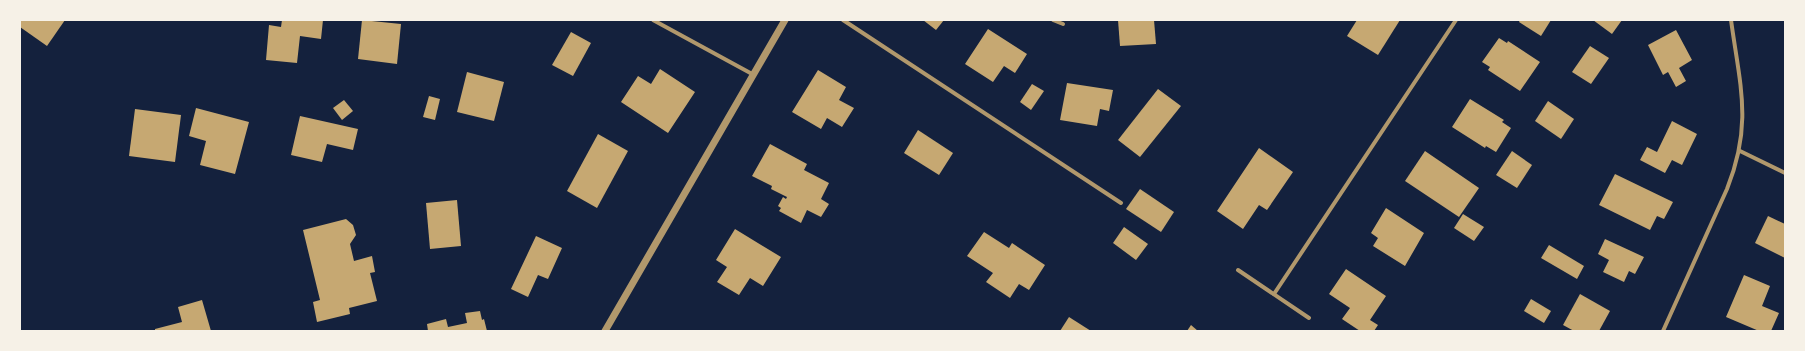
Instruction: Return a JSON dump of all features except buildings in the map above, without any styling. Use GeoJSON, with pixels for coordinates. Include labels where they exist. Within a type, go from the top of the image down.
{"type":"FeatureCollection","features":[{"type":"Feature","properties":{"kind":"street"},"geometry":{"type":"LineString","coordinates":[[653,20],[754,75]]}},
{"type":"Feature","properties":{"kind":"street"},"geometry":{"type":"LineString","coordinates":[[605,331],[785,20]]}},
{"type":"Feature","properties":{"kind":"street"},"geometry":{"type":"LineString","coordinates":[[843,20],[1121,203]]}},
{"type":"Feature","properties":{"kind":"street"},"geometry":{"type":"LineString","coordinates":[[1053,20],[1063,24]]}},
{"type":"Feature","properties":{"kind":"street"},"geometry":{"type":"LineString","coordinates":[[1274,294],[1456,20]]}},
{"type":"Feature","properties":{"kind":"street"},"geometry":{"type":"LineString","coordinates":[[1663,331],[1727,189],[1740,150],[1743,97],[1731,20]]}},
{"type":"Feature","properties":{"kind":"street"},"geometry":{"type":"LineString","coordinates":[[1740,150],[1785,173]]}},
{"type":"Feature","properties":{"kind":"street"},"geometry":{"type":"LineString","coordinates":[[1238,270],[1309,318]]}}]}
